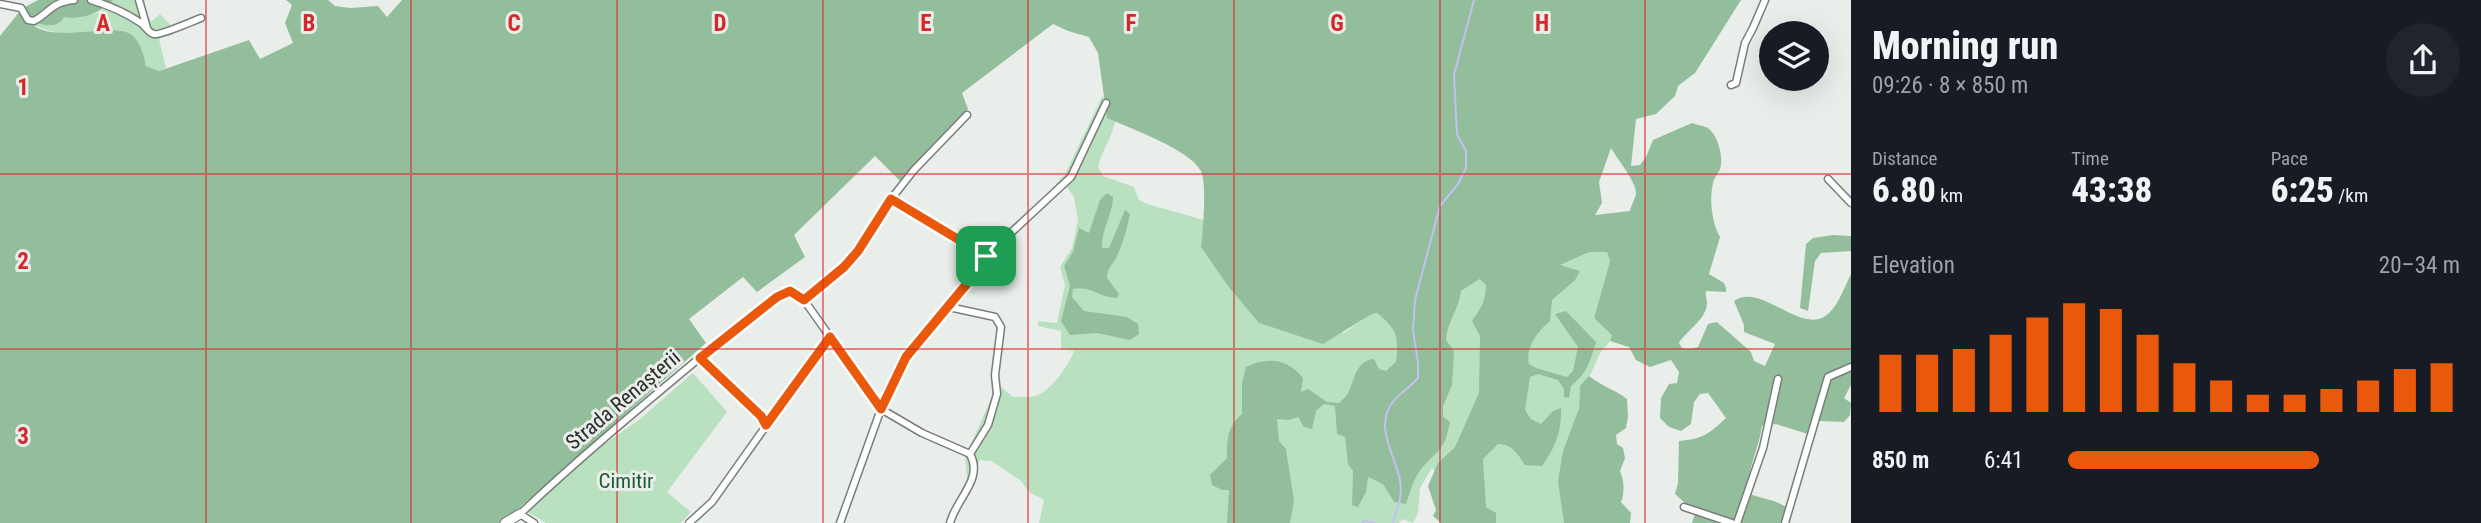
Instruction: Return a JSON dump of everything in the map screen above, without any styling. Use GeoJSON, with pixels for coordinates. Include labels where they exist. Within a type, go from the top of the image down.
{"type":"FeatureCollection","features":[{"type":"Feature","properties":{"kind":"street"},"geometry":{"type":"LineString","coordinates":[[0,4],[15,6],[25,12],[28,20],[34,22],[50,7],[62,1],[74,0]]}},
{"type":"Feature","properties":{"kind":"street"},"geometry":{"type":"LineString","coordinates":[[91,0],[122,13],[158,35],[201,18]]}},
{"type":"Feature","properties":{"kind":"street"},"geometry":{"type":"LineString","coordinates":[[139,0],[147,28]]}},
{"type":"Feature","properties":{"kind":"street"},"geometry":{"type":"LineString","coordinates":[[1731,85],[1736,83],[1738,78],[1745,43],[1765,0]]}},
{"type":"Feature","properties":{"kind":"street"},"geometry":{"type":"LineString","coordinates":[[840,523],[881,409],[906,357],[949,307],[986,256],[1071,177],[1105,103]]}},
{"type":"Feature","properties":{"kind":"street"},"geometry":{"type":"LineString","coordinates":[[950,523],[955,508],[973,478],[975,465],[970,454],[922,433],[881,409],[804,300],[844,267],[914,170],[967,116]]}},
{"type":"Feature","properties":{"kind":"street"},"geometry":{"type":"LineString","coordinates":[[1828,179],[1851,203]]}},
{"type":"Feature","properties":{"kind":"street"},"geometry":{"type":"LineString","coordinates":[[891,199],[986,256]]}},
{"type":"Feature","properties":{"kind":"street","name":"Strada Renașterii"},"geometry":{"type":"LineString","coordinates":[[505,523],[520,514],[640,406],[730,332],[784,293],[790,291],[804,300]]}},
{"type":"Feature","properties":{"kind":"street"},"geometry":{"type":"LineString","coordinates":[[949,307],[995,317],[1001,327],[995,375],[996,401],[988,425],[970,454]]}},
{"type":"Feature","properties":{"kind":"street"},"geometry":{"type":"LineString","coordinates":[[689,523],[712,502],[830,337]]}},
{"type":"Feature","properties":{"kind":"street"},"geometry":{"type":"LineString","coordinates":[[700,358],[761,416],[766,425]]}},
{"type":"Feature","properties":{"kind":"street"},"geometry":{"type":"LineString","coordinates":[[1785,523],[1828,377],[1851,367]]}},
{"type":"Feature","properties":{"kind":"street"},"geometry":{"type":"LineString","coordinates":[[1684,507],[1735,523],[1763,448],[1778,379]]}},
{"type":"Feature","properties":{"kind":"street"},"geometry":{"type":"LineString","coordinates":[[872,394],[887,395]]}},
{"type":"Feature","properties":{"kind":"street"},"geometry":{"type":"LineString","coordinates":[[520,514],[534,523]]}},
{"type":"Feature","properties":{"kind":"green space"},"geometry":{"type":"Polygon","coordinates":[[[38,0],[113,0],[91,14],[77,18],[64,17],[53,25],[44,25],[30,17],[23,8],[38,0]]]}},
{"type":"Feature","properties":{"kind":"green space"},"geometry":{"type":"Polygon","coordinates":[[[113,0],[145,0],[143,6],[151,22],[160,14],[174,29],[159,39],[166,68],[159,71],[146,66],[138,43],[128,33],[107,30],[61,33],[24,20],[23,8],[32,19],[50,26],[64,17],[78,18],[100,12],[113,0]]]}},
{"type":"Feature","properties":{"kind":"green space"},"geometry":{"type":"Polygon","coordinates":[[[286,0],[328,0],[335,6],[350,8],[378,6],[387,17],[402,0],[1741,0],[1695,73],[1678,86],[1675,96],[1656,114],[1636,119],[1631,166],[1640,165],[1653,140],[1692,123],[1712,131],[1719,147],[1721,164],[1714,181],[1711,204],[1720,237],[1709,274],[1724,283],[1726,292],[1706,291],[1704,314],[1682,338],[1679,343],[1682,348],[1698,347],[1708,324],[1717,322],[1751,352],[1754,361],[1765,366],[1775,344],[1744,332],[1744,325],[1734,301],[1745,297],[1757,298],[1796,316],[1820,319],[1833,308],[1851,274],[1851,385],[1844,398],[1851,403],[1850,415],[1844,422],[1811,423],[1808,434],[1776,424],[1762,426],[1749,476],[1748,493],[1786,507],[1782,523],[1692,523],[1697,507],[1686,504],[1675,494],[1678,483],[1679,441],[1705,435],[1726,418],[1708,393],[1700,394],[1694,402],[1691,424],[1681,431],[1669,427],[1660,418],[1661,398],[1669,384],[1677,383],[1679,372],[1671,360],[1650,367],[1636,360],[1629,347],[1610,341],[1612,335],[1594,318],[1610,261],[1607,252],[1589,252],[1560,265],[1580,271],[1575,280],[1552,300],[1550,321],[1534,340],[1528,358],[1529,364],[1536,368],[1567,377],[1573,371],[1578,347],[1555,314],[1566,311],[1596,342],[1592,355],[1584,372],[1571,386],[1569,398],[1564,397],[1564,389],[1558,380],[1538,374],[1530,377],[1525,410],[1531,419],[1541,424],[1553,411],[1561,408],[1557,439],[1542,466],[1525,465],[1514,450],[1503,444],[1498,444],[1483,459],[1486,507],[1496,513],[1496,523],[1441,523],[1433,516],[1436,510],[1428,486],[1438,463],[1455,447],[1479,393],[1480,336],[1472,321],[1485,297],[1486,285],[1480,279],[1461,291],[1447,333],[1446,340],[1454,351],[1452,385],[1443,406],[1443,417],[1450,422],[1446,439],[1419,472],[1406,504],[1394,502],[1383,484],[1368,477],[1366,492],[1358,507],[1352,505],[1353,471],[1348,464],[1345,437],[1337,434],[1335,406],[1324,404],[1316,411],[1312,429],[1304,427],[1298,417],[1289,420],[1277,419],[1279,441],[1286,449],[1294,501],[1290,523],[1227,523],[1229,490],[1212,485],[1210,475],[1227,458],[1229,434],[1242,414],[1242,383],[1246,367],[1269,361],[1283,363],[1303,378],[1301,392],[1308,389],[1327,402],[1339,403],[1348,393],[1358,370],[1368,360],[1374,359],[1379,369],[1386,371],[1396,362],[1395,334],[1377,313],[1323,344],[1259,323],[1228,286],[1201,247],[1204,197],[1201,171],[1185,155],[1172,147],[1107,118],[1098,53],[1089,37],[1053,24],[962,93],[968,109],[900,181],[875,156],[794,235],[805,257],[757,292],[743,277],[689,319],[706,343],[502,523],[0,523],[0,36],[20,11],[31,24],[44,30],[60,33],[123,31],[138,42],[146,66],[159,71],[249,40],[260,59],[293,43],[285,23],[292,5],[286,0]],[[1611,148],[1599,182],[1602,203],[1595,215],[1630,211],[1635,196],[1633,183],[1611,148]]]}},
{"type":"Feature","properties":{"kind":"green space"},"geometry":{"type":"Polygon","coordinates":[[[1103,95],[1107,118],[1115,122],[1098,167],[1103,176],[1134,187],[1139,200],[1147,204],[1204,220],[1202,247],[1344,333],[1369,315],[1461,291],[1480,279],[1559,265],[1588,252],[1607,252],[1610,261],[1594,318],[1618,332],[1600,353],[1589,378],[1580,386],[1579,408],[1563,451],[1564,523],[1477,523],[1453,490],[1432,468],[1420,488],[1418,513],[1413,523],[1402,519],[1399,523],[1039,523],[1044,500],[1029,492],[1021,481],[992,461],[979,460],[976,481],[967,479],[965,457],[992,397],[993,385],[1000,386],[1013,397],[1039,395],[1056,380],[1074,351],[1061,349],[1061,331],[1038,326],[1038,321],[1057,323],[1065,285],[1060,267],[1072,248],[1078,220],[1074,197],[1067,187],[1062,189],[1056,184],[1065,174],[1103,95]]]}},
{"type":"Feature","properties":{"kind":"green space"},"geometry":{"type":"Polygon","coordinates":[[[1107,193],[1113,197],[1102,248],[1109,248],[1125,210],[1130,214],[1121,247],[1107,275],[1119,294],[1117,298],[1079,288],[1073,289],[1072,297],[1084,311],[1127,317],[1138,324],[1139,334],[1130,340],[1097,333],[1070,335],[1061,321],[1070,286],[1064,266],[1073,252],[1079,228],[1089,233],[1100,200],[1107,193]]]}},
{"type":"Feature","properties":{"kind":"green space"},"geometry":{"type":"Polygon","coordinates":[[[1851,236],[1851,251],[1821,253],[1815,261],[1808,311],[1800,308],[1806,244],[1813,238],[1851,236]]]}},
{"type":"Feature","properties":{"kind":"green space","name":"Cimitir"},"geometry":{"type":"Polygon","coordinates":[[[693,373],[727,412],[667,492],[691,512],[681,523],[546,523],[528,512],[596,450],[640,419],[693,373]]]}},
{"type":"Feature","properties":{"kind":"green space"},"geometry":{"type":"Polygon","coordinates":[[[1589,376],[1627,399],[1626,428],[1616,435],[1617,444],[1623,448],[1625,458],[1620,471],[1624,486],[1621,502],[1631,513],[1630,523],[1564,523],[1558,481],[1563,451],[1579,408],[1580,386],[1589,376]]]}},
{"type":"Feature","properties":{"kind":"waterway"},"geometry":{"type":"LineString","coordinates":[[1393,523],[1401,486],[1386,436],[1385,419],[1394,401],[1418,378],[1413,330],[1415,300],[1440,206],[1458,184],[1466,168],[1466,151],[1457,134],[1454,75],[1474,0]]}},
{"type":"Feature","properties":{"kind":"waterway"},"geometry":{"type":"LineString","coordinates":[[1362,523],[1375,523]]}},
{"type":"Feature","properties":{"kind":"route"},"geometry":{"type":"LineString","coordinates":[[891,199],[986,256],[949,307],[906,357],[881,409],[830,337],[766,425],[761,416],[700,358],[777,297],[790,291],[804,300],[844,267],[858,251],[891,199]]}}]}
